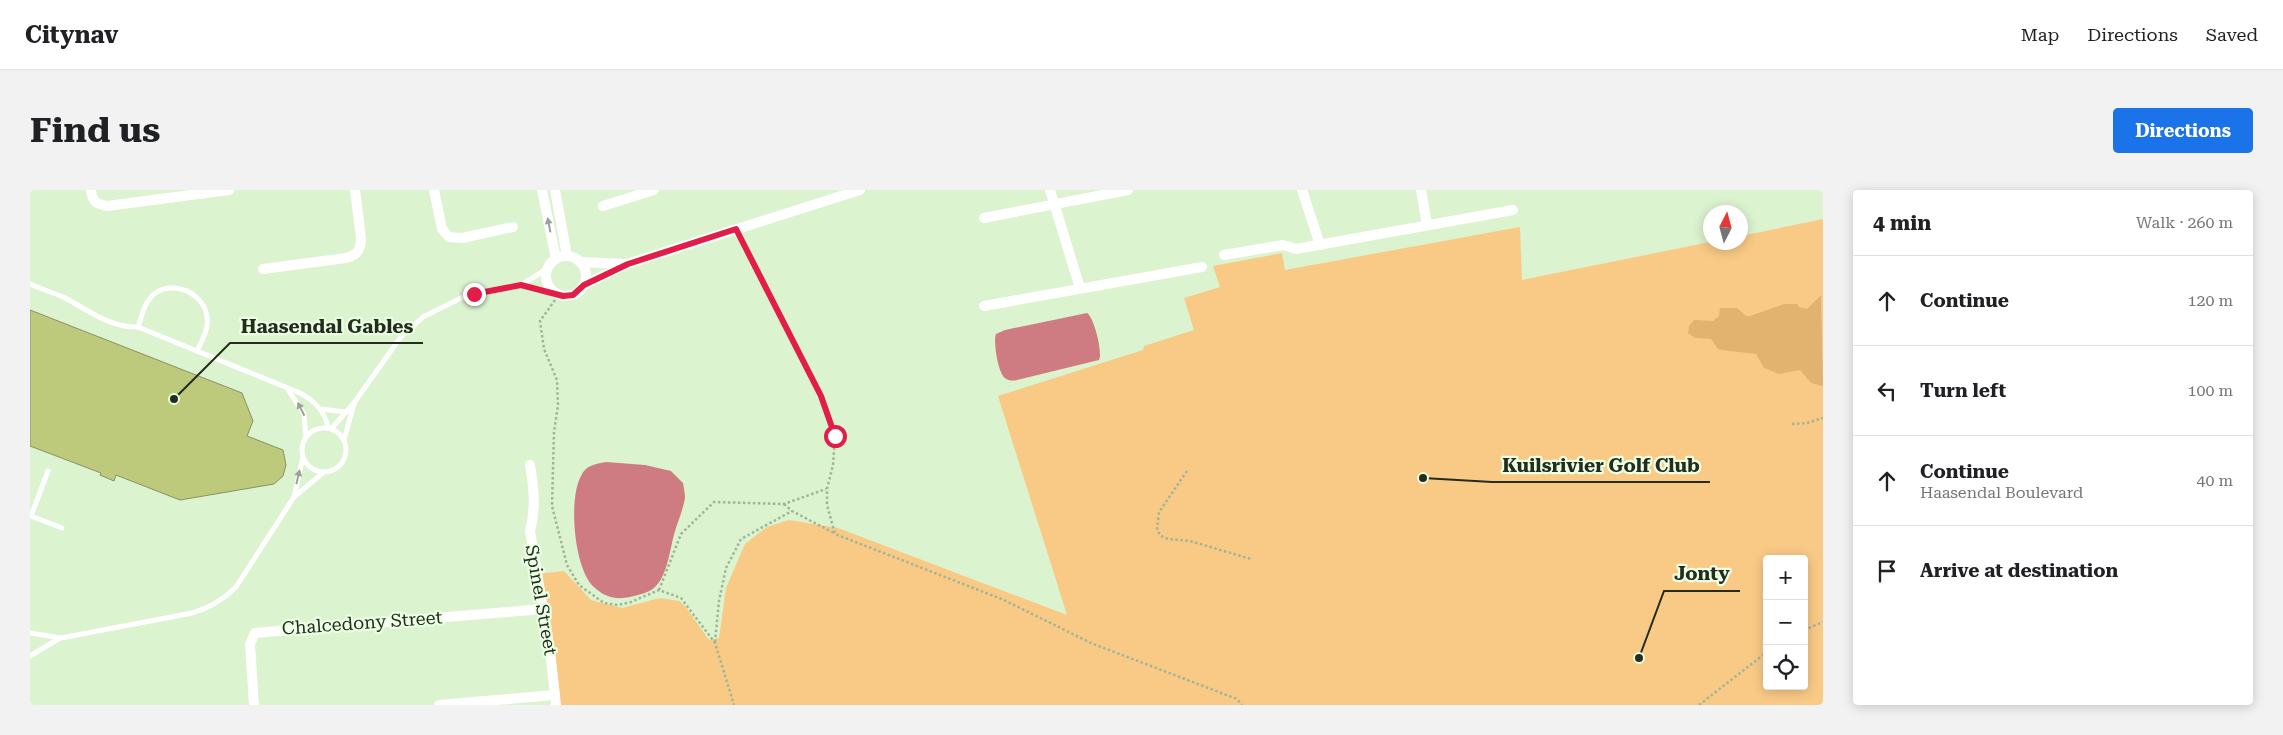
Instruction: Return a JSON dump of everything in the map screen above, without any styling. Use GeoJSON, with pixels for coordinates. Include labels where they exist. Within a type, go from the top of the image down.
{"type":"FeatureCollection","features":[{"type":"Feature","properties":{"kind":"street"},"geometry":{"type":"LineString","coordinates":[[91,190],[94,201],[99,205],[107,206],[229,190]]}},
{"type":"Feature","properties":{"kind":"street"},"geometry":{"type":"LineString","coordinates":[[263,269],[346,258],[356,254],[361,246],[361,238],[355,190]]}},
{"type":"Feature","properties":{"kind":"street"},"geometry":{"type":"LineString","coordinates":[[434,190],[442,228],[449,237],[462,238],[513,227]]}},
{"type":"Feature","properties":{"kind":"street"},"geometry":{"type":"LineString","coordinates":[[542,190],[556,259]]}},
{"type":"Feature","properties":{"kind":"street"},"geometry":{"type":"LineString","coordinates":[[555,190],[567,256]]}},
{"type":"Feature","properties":{"kind":"street"},"geometry":{"type":"LineString","coordinates":[[628,264],[602,265],[580,262],[567,256],[556,259],[548,269],[548,284],[556,294],[573,295],[584,285],[628,264],[860,190]]}},
{"type":"Feature","properties":{"kind":"street"},"geometry":{"type":"LineString","coordinates":[[1050,190],[1080,288]]}},
{"type":"Feature","properties":{"kind":"street"},"geometry":{"type":"LineString","coordinates":[[984,218],[1128,190]]}},
{"type":"Feature","properties":{"kind":"street"},"geometry":{"type":"LineString","coordinates":[[1302,190],[1320,245]]}},
{"type":"Feature","properties":{"kind":"street"},"geometry":{"type":"LineString","coordinates":[[1421,190],[1427,225]]}},
{"type":"Feature","properties":{"kind":"street"},"geometry":{"type":"LineString","coordinates":[[602,206],[649,191]]}},
{"type":"Feature","properties":{"kind":"street"},"geometry":{"type":"LineString","coordinates":[[1224,255],[1283,245],[1296,249],[1513,210]]}},
{"type":"Feature","properties":{"kind":"street"},"geometry":{"type":"LineString","coordinates":[[580,262],[586,270],[584,285]]}},
{"type":"Feature","properties":{"kind":"street"},"geometry":{"type":"LineString","coordinates":[[984,306],[1202,267]]}},
{"type":"Feature","properties":{"kind":"street","name":"Spinel Street"},"geometry":{"type":"LineString","coordinates":[[530,465],[535,494],[530,531],[556,700]]}},
{"type":"Feature","properties":{"kind":"street","name":"Chalcedony Street"},"geometry":{"type":"LineString","coordinates":[[254,705],[250,644],[255,632],[543,609]]}},
{"type":"Feature","properties":{"kind":"street"},"geometry":{"type":"LineString","coordinates":[[439,705],[556,700]]}},
{"type":"Feature","properties":{"kind":"lane"},"geometry":{"type":"LineString","coordinates":[[329,429],[354,404],[390,350],[423,317],[461,298],[521,285],[548,269]]}},
{"type":"Feature","properties":{"kind":"lane"},"geometry":{"type":"LineString","coordinates":[[30,284],[63,298],[85,312],[125,327],[138,327],[308,397],[321,409],[329,429]]}},
{"type":"Feature","properties":{"kind":"lane"},"geometry":{"type":"LineString","coordinates":[[521,285],[556,294]]}},
{"type":"Feature","properties":{"kind":"lane"},"geometry":{"type":"LineString","coordinates":[[138,327],[152,296],[165,289],[187,290],[203,304],[208,318],[208,325],[197,351]]}},
{"type":"Feature","properties":{"kind":"lane"},"geometry":{"type":"LineString","coordinates":[[285,386],[304,414],[306,437],[294,498]]}},
{"type":"Feature","properties":{"kind":"lane"},"geometry":{"type":"LineString","coordinates":[[30,656],[61,638],[192,613],[219,602],[236,587],[294,498],[324,472],[334,469],[343,462],[346,451],[344,440],[354,404]]}},
{"type":"Feature","properties":{"kind":"lane"},"geometry":{"type":"LineString","coordinates":[[321,409],[345,412]]}},
{"type":"Feature","properties":{"kind":"lane"},"geometry":{"type":"LineString","coordinates":[[306,437],[316,430],[329,429],[338,433],[344,440]]}},
{"type":"Feature","properties":{"kind":"lane"},"geometry":{"type":"LineString","coordinates":[[303,457],[311,468],[324,472]]}},
{"type":"Feature","properties":{"kind":"lane"},"geometry":{"type":"LineString","coordinates":[[48,472],[31,516],[62,528]]}},
{"type":"Feature","properties":{"kind":"lane"},"geometry":{"type":"LineString","coordinates":[[30,633],[61,638]]}},
{"type":"Feature","properties":{"kind":"path"},"geometry":{"type":"LineString","coordinates":[[736,229],[821,396],[835,436],[833,465],[827,489],[827,505],[835,534]]}},
{"type":"Feature","properties":{"kind":"path"},"geometry":{"type":"LineString","coordinates":[[556,294],[540,321],[544,349],[556,380],[558,405],[554,432],[552,506],[567,565],[579,585],[604,603],[618,605],[631,602],[658,590],[681,598],[715,643],[734,705]]}},
{"type":"Feature","properties":{"kind":"path"},"geometry":{"type":"LineString","coordinates":[[1792,424],[1807,423],[1823,418]]}},
{"type":"Feature","properties":{"kind":"path"},"geometry":{"type":"LineString","coordinates":[[1188,471],[1159,512],[1157,530],[1161,536],[1168,539],[1197,543],[1252,559]]}},
{"type":"Feature","properties":{"kind":"path"},"geometry":{"type":"LineString","coordinates":[[658,590],[681,534],[714,502],[784,504],[827,489]]}},
{"type":"Feature","properties":{"kind":"path"},"geometry":{"type":"LineString","coordinates":[[784,504],[792,512],[835,534],[1004,600],[1091,643],[1237,699],[1242,705]]}},
{"type":"Feature","properties":{"kind":"path"},"geometry":{"type":"LineString","coordinates":[[715,643],[719,601],[726,568],[740,539],[792,512]]}},
{"type":"Feature","properties":{"kind":"path"},"geometry":{"type":"LineString","coordinates":[[1808,628],[1823,622]]}},
{"type":"Feature","properties":{"kind":"path"},"geometry":{"type":"LineString","coordinates":[[1699,705],[1763,655]]}},
{"type":"Feature","properties":{"kind":"shaded area"},"geometry":{"type":"Polygon","coordinates":[[[1823,219],[1823,705],[551,705],[537,574],[564,571],[591,600],[622,608],[660,598],[679,601],[685,606],[709,640],[719,638],[726,588],[745,544],[767,527],[789,520],[838,528],[1067,615],[998,396],[1143,350],[1144,346],[1194,330],[1184,298],[1220,287],[1213,266],[1282,253],[1285,270],[1520,227],[1522,280],[1703,243],[1703,250],[1748,250],[1748,235],[1823,219]]]}},
{"type":"Feature","properties":{"kind":"shaded area"},"geometry":{"type":"Polygon","coordinates":[[[1821,295],[1823,386],[1811,383],[1800,370],[1779,374],[1764,368],[1756,354],[1718,349],[1711,339],[1695,338],[1688,333],[1689,326],[1694,320],[1713,321],[1719,316],[1720,308],[1737,308],[1746,316],[1784,304],[1797,304],[1799,307],[1807,309],[1821,295]]]}},
{"type":"Feature","properties":{"kind":"shaded area"},"geometry":{"type":"Polygon","coordinates":[[[1087,313],[1097,335],[1100,350],[1099,360],[1011,381],[1002,375],[997,357],[996,334],[1005,330],[1087,313]]]}},
{"type":"Feature","properties":{"kind":"shaded area"},"geometry":{"type":"Polygon","coordinates":[[[606,462],[645,465],[671,471],[683,483],[685,498],[683,507],[668,561],[659,583],[652,590],[643,594],[625,598],[611,597],[595,588],[582,567],[575,534],[575,501],[581,476],[588,467],[606,462]]]}},
{"type":"Feature","properties":{"kind":"building"},"geometry":{"type":"Polygon","coordinates":[[[30,310],[242,393],[253,421],[247,436],[283,450],[286,465],[283,476],[274,484],[180,500],[116,475],[114,481],[100,475],[101,473],[30,446],[30,310]]]}},
{"type":"Feature","properties":{"kind":"place","name":"Haasendal Gables"},"geometry":{"type":"Point","coordinates":[174,399]}},
{"type":"Feature","properties":{"kind":"place","name":"Kuilsrivier Golf Club"},"geometry":{"type":"Point","coordinates":[1423,478]}},
{"type":"Feature","properties":{"kind":"place","name":"Jonty"},"geometry":{"type":"Point","coordinates":[1639,658]}},
{"type":"Feature","properties":{"kind":"route"},"geometry":{"type":"LineString","coordinates":[[474,294],[521,285],[563,296],[573,295],[582,290],[584,285],[628,264],[736,229],[821,396],[835,436]]}}]}
